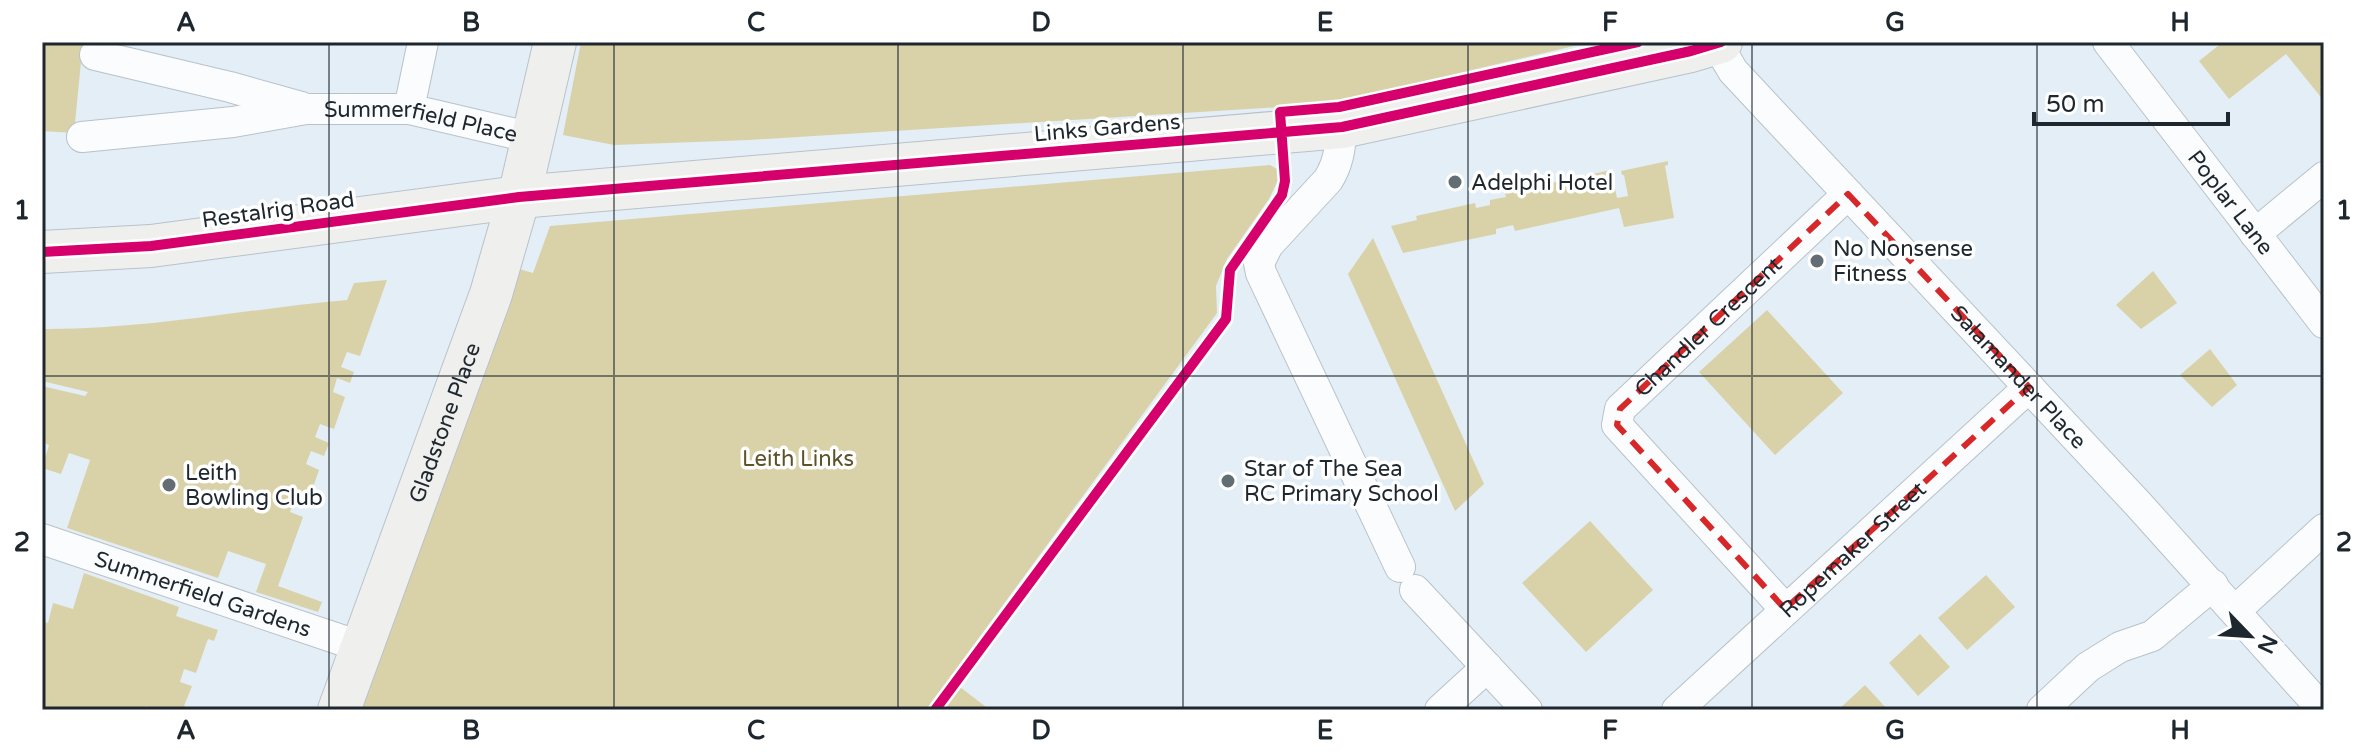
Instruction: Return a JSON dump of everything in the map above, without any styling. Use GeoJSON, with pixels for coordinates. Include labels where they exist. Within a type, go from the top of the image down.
{"type":"FeatureCollection","features":[{"type":"Feature","properties":{"kind":"street"},"geometry":{"type":"LineString","coordinates":[[409,109],[423,42]]}},
{"type":"Feature","properties":{"kind":"street","name":"Gladstone Place"},"geometry":{"type":"LineString","coordinates":[[339,710],[491,294],[519,197],[555,42]]}},
{"type":"Feature","properties":{"kind":"street","name":"Poplar Lane"},"geometry":{"type":"LineString","coordinates":[[2108,42],[2324,323]]}},
{"type":"Feature","properties":{"kind":"street","name":"Links Gardens"},"geometry":{"type":"LineString","coordinates":[[519,197],[1342,127],[1710,46]]}},
{"type":"Feature","properties":{"kind":"street","name":"Salamander Place"},"geometry":{"type":"LineString","coordinates":[[1710,46],[2213,585],[2323,710]]}},
{"type":"Feature","properties":{"kind":"street","name":"Summerfield Place"},"geometry":{"type":"LineString","coordinates":[[95,55],[230,87],[306,109]]}},
{"type":"Feature","properties":{"kind":"street","name":"Summerfield Place"},"geometry":{"type":"LineString","coordinates":[[82,137],[233,122],[306,109],[409,109],[533,138]]}},
{"type":"Feature","properties":{"kind":"street"},"geometry":{"type":"LineString","coordinates":[[1342,127],[1338,160],[1328,180],[1268,245],[1259,263],[1261,273],[1408,578],[1527,710]]}},
{"type":"Feature","properties":{"kind":"street"},"geometry":{"type":"LineString","coordinates":[[2255,234],[2324,177]]}},
{"type":"Feature","properties":{"kind":"street","name":"Chandler Crescent"},"geometry":{"type":"LineString","coordinates":[[1785,609],[1617,425],[1620,409],[1848,194]]}},
{"type":"Feature","properties":{"kind":"street","name":"Restalrig Road"},"geometry":{"type":"LineString","coordinates":[[42,252],[151,246],[519,197]]}},
{"type":"Feature","properties":{"kind":"street","name":"Ropemaker Street"},"geometry":{"type":"LineString","coordinates":[[1677,710],[2029,387]]}},
{"type":"Feature","properties":{"kind":"street"},"geometry":{"type":"LineString","coordinates":[[2236,610],[2324,529]]}},
{"type":"Feature","properties":{"kind":"street","name":"Summerfield Gardens"},"geometry":{"type":"LineString","coordinates":[[42,539],[362,647]]}},
{"type":"Feature","properties":{"kind":"street"},"geometry":{"type":"LineString","coordinates":[[2042,710],[2088,667],[2120,647],[2152,636],[2213,585]]}},
{"type":"Feature","properties":{"kind":"street"},"geometry":{"type":"LineString","coordinates":[[1440,710],[1487,667]]}},
{"type":"Feature","properties":{"kind":"highlighted area"},"geometry":{"type":"Polygon","coordinates":[[[1848,194],[2029,387],[1785,609],[1617,425],[1620,409],[1848,194]]]}},
{"type":"Feature","properties":{"kind":"green space"},"geometry":{"type":"Polygon","coordinates":[[[42,42],[83,42],[74,133],[42,131],[42,42]]]}},
{"type":"Feature","properties":{"kind":"green space"},"geometry":{"type":"Polygon","coordinates":[[[581,42],[1591,42],[1353,98],[1281,107],[749,140],[614,145],[563,135],[581,42]]]}},
{"type":"Feature","properties":{"kind":"green space"},"geometry":{"type":"Polygon","coordinates":[[[2223,42],[2324,42],[2324,83],[2320,87],[2324,91],[2324,101],[2286,54],[2229,99],[2199,61],[2223,42]]]}},
{"type":"Feature","properties":{"kind":"green space"},"geometry":{"type":"Polygon","coordinates":[[[1668,161],[1665,166],[1674,218],[1624,227],[1619,208],[1515,231],[1513,225],[1496,229],[1496,234],[1403,253],[1391,226],[1417,220],[1416,216],[1475,203],[1476,208],[1490,205],[1490,200],[1506,197],[1505,193],[1611,170],[1617,198],[1628,196],[1621,171],[1668,161]]]}},
{"type":"Feature","properties":{"kind":"green space","name":"Leith Links"},"geometry":{"type":"Polygon","coordinates":[[[1270,165],[1277,169],[1279,178],[1269,199],[1227,259],[1216,286],[1217,313],[926,710],[357,710],[519,269],[533,273],[550,226],[1270,165]]]}},
{"type":"Feature","properties":{"kind":"green space"},"geometry":{"type":"Polygon","coordinates":[[[1373,238],[1484,484],[1455,511],[1348,274],[1373,238]]]}},
{"type":"Feature","properties":{"kind":"green space"},"geometry":{"type":"Polygon","coordinates":[[[2153,271],[2177,303],[2141,329],[2116,305],[2153,271]]]}},
{"type":"Feature","properties":{"kind":"green space"},"geometry":{"type":"Polygon","coordinates":[[[387,280],[360,356],[347,352],[341,367],[354,372],[350,383],[337,378],[333,392],[345,397],[334,429],[320,424],[315,437],[329,443],[324,456],[311,451],[306,464],[319,470],[308,502],[295,498],[290,512],[303,517],[278,586],[322,602],[318,612],[256,592],[266,564],[228,551],[218,578],[67,528],[90,460],[69,453],[61,474],[42,468],[49,445],[42,442],[42,386],[85,396],[88,392],[42,381],[42,329],[157,323],[347,300],[354,283],[387,280]]]}},
{"type":"Feature","properties":{"kind":"green space"},"geometry":{"type":"Polygon","coordinates":[[[1767,310],[1843,393],[1775,455],[1699,372],[1767,310]]]}},
{"type":"Feature","properties":{"kind":"green space"},"geometry":{"type":"Polygon","coordinates":[[[2210,349],[2237,385],[2212,407],[2180,375],[2210,349]]]}},
{"type":"Feature","properties":{"kind":"green space"},"geometry":{"type":"Polygon","coordinates":[[[1590,521],[1653,590],[1586,652],[1522,583],[1590,521]]]}},
{"type":"Feature","properties":{"kind":"green space"},"geometry":{"type":"Polygon","coordinates":[[[84,573],[179,607],[176,616],[218,630],[214,641],[208,639],[196,673],[184,669],[180,682],[192,686],[184,706],[190,710],[157,710],[146,706],[144,710],[42,710],[42,621],[48,623],[53,603],[73,609],[84,573]]]}},
{"type":"Feature","properties":{"kind":"green space"},"geometry":{"type":"Polygon","coordinates":[[[1986,575],[2015,607],[1967,650],[1938,618],[1986,575]]]}},
{"type":"Feature","properties":{"kind":"green space"},"geometry":{"type":"Polygon","coordinates":[[[1920,634],[1950,667],[1918,696],[1889,663],[1920,634]]]}},
{"type":"Feature","properties":{"kind":"green space"},"geometry":{"type":"Polygon","coordinates":[[[1865,685],[1888,710],[1838,710],[1865,685]]]}},
{"type":"Feature","properties":{"kind":"green space"},"geometry":{"type":"Polygon","coordinates":[[[960,687],[990,710],[943,710],[960,687]]]}},
{"type":"Feature","properties":{"kind":"cycle path"},"geometry":{"type":"LineString","coordinates":[[935,710],[1226,319],[1230,270],[1282,195],[1285,181],[1280,112],[1339,107],[1638,42]]}},
{"type":"Feature","properties":{"kind":"cycle path"},"geometry":{"type":"LineString","coordinates":[[42,252],[151,246],[519,197],[1342,127],[1721,42]]}},
{"type":"Feature","properties":{"kind":"place","name":"Adelphi Hotel"},"geometry":{"type":"Point","coordinates":[1455,182]}},
{"type":"Feature","properties":{"kind":"place","name":"No Nonsense Fitness"},"geometry":{"type":"Point","coordinates":[1817,261]}},
{"type":"Feature","properties":{"kind":"place","name":"Star of The Sea RC Primary School"},"geometry":{"type":"Point","coordinates":[1228,481]}},
{"type":"Feature","properties":{"kind":"place","name":"Leith Bowling Club"},"geometry":{"type":"Point","coordinates":[169,485]}}]}
